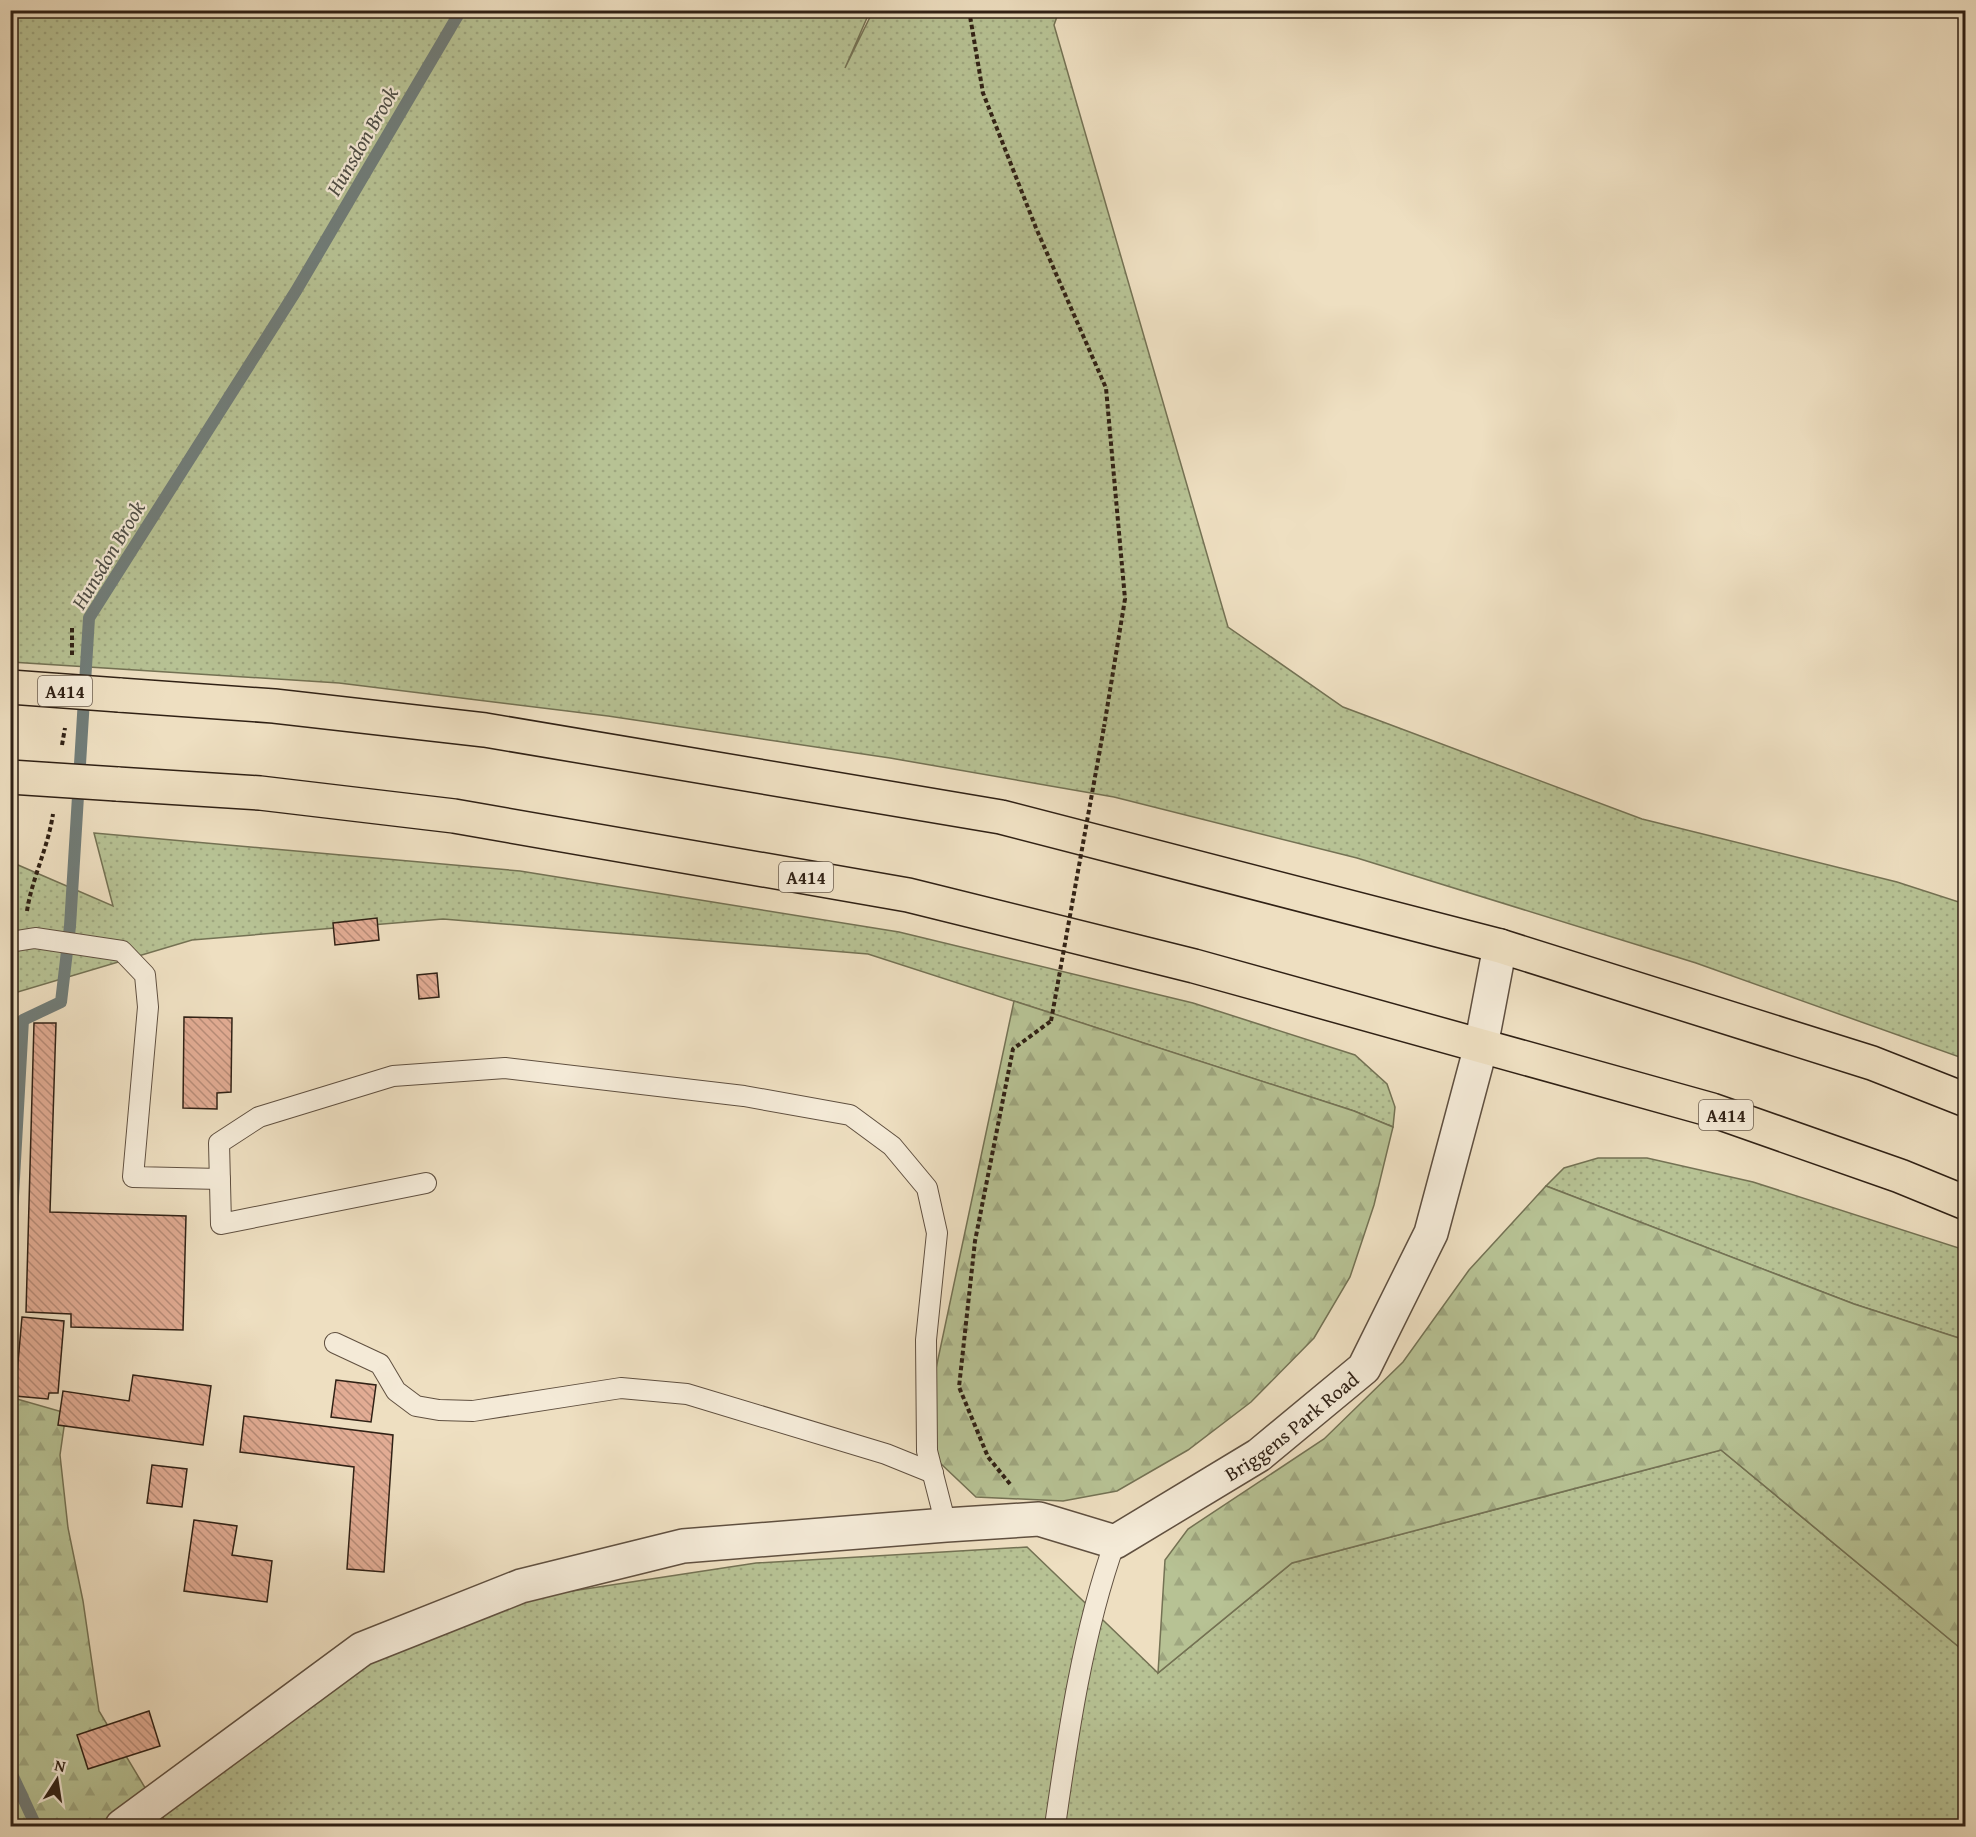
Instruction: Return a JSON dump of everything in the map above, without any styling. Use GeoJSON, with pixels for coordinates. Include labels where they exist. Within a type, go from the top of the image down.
{"type":"FeatureCollection","features":[{"type":"Feature","properties":{"kind":"highway","name":"A414"},"geometry":{"type":"LineString","coordinates":[[10,687],[274,706],[485,730],[1001,817],[1500,946],[1872,1063],[1965,1100]]}},
{"type":"Feature","properties":{"kind":"highway","name":"A414"},"geometry":{"type":"LineString","coordinates":[[10,777],[260,794],[454,816],[908,896],[1194,966],[1712,1110],[1900,1176],[1965,1203]]}},
{"type":"Feature","properties":{"kind":"street","name":"Briggens Park Road"},"geometry":{"type":"LineString","coordinates":[[1115,1542],[1259,1455],[1364,1368],[1431,1233],[1481,1046],[1500,946]]}},
{"type":"Feature","properties":{"kind":"street"},"geometry":{"type":"LineString","coordinates":[[122,1827],[362,1649],[521,1586],[683,1546],[1039,1519],[1115,1542]]}},
{"type":"Feature","properties":{"kind":"lane"},"geometry":{"type":"LineString","coordinates":[[10,942],[35,938],[122,951],[145,975],[148,1007],[133,1177],[220,1179]]}},
{"type":"Feature","properties":{"kind":"lane"},"geometry":{"type":"LineString","coordinates":[[426,1183],[221,1224],[219,1143],[259,1117],[393,1076],[505,1068],[744,1096],[850,1115],[892,1146],[927,1188],[937,1233],[926,1340],[927,1451],[946,1526]]}},
{"type":"Feature","properties":{"kind":"lane"},"geometry":{"type":"LineString","coordinates":[[334,1343],[380,1364],[396,1391],[416,1406],[439,1410],[473,1411],[621,1388],[687,1394],[895,1457],[933,1473]]}},
{"type":"Feature","properties":{"kind":"lane"},"geometry":{"type":"LineString","coordinates":[[1055,1827],[1080,1677],[1105,1569],[1115,1542]]}},
{"type":"Feature","properties":{"kind":"path"},"geometry":{"type":"LineString","coordinates":[[969,10],[983,93],[1036,228],[1106,388],[1125,598],[1104,727],[1050,1021],[1013,1049],[975,1241],[959,1387],[988,1457],[1039,1519]]}},
{"type":"Feature","properties":{"kind":"green space"},"geometry":{"type":"Polygon","coordinates":[[[10,11],[870,11],[845,68],[873,11],[1059,11],[1054,25],[1228,627],[1343,707],[1642,819],[1897,882],[1965,904],[1965,1059],[1696,963],[1357,858],[1114,797],[890,758],[608,716],[339,683],[11,662],[10,11]]]}},
{"type":"Feature","properties":{"kind":"green space"},"geometry":{"type":"Polygon","coordinates":[[[94,833],[520,871],[899,932],[1193,1003],[1355,1055],[1387,1084],[1395,1107],[1393,1127],[1354,1111],[868,954],[443,919],[192,940],[11,994],[11,862],[113,906],[94,833]]]}},
{"type":"Feature","properties":{"kind":"green space"},"geometry":{"type":"Polygon","coordinates":[[[1014,1001],[1354,1111],[1393,1127],[1374,1205],[1350,1277],[1314,1338],[1251,1402],[1188,1450],[1117,1491],[1063,1501],[976,1497],[920,1444],[1014,1001]]]}},
{"type":"Feature","properties":{"kind":"green space"},"geometry":{"type":"Polygon","coordinates":[[[11,1010],[15,1011],[21,1065],[11,1102],[11,1010]]]}},
{"type":"Feature","properties":{"kind":"green space"},"geometry":{"type":"Polygon","coordinates":[[[1598,1158],[1647,1158],[1753,1182],[1965,1250],[1965,1340],[1854,1304],[1546,1186],[1564,1168],[1598,1158]]]}},
{"type":"Feature","properties":{"kind":"green space"},"geometry":{"type":"Polygon","coordinates":[[[1546,1186],[1854,1304],[1965,1340],[1965,1652],[1721,1450],[1292,1563],[1158,1673],[1165,1560],[1188,1529],[1324,1439],[1403,1362],[1469,1270],[1546,1186]]]}},
{"type":"Feature","properties":{"kind":"green space"},"geometry":{"type":"Polygon","coordinates":[[[10,1397],[66,1413],[60,1455],[68,1528],[83,1601],[99,1711],[168,1826],[11,1826],[10,1397]]]}},
{"type":"Feature","properties":{"kind":"green space"},"geometry":{"type":"Polygon","coordinates":[[[1721,1450],[1965,1652],[1965,1826],[168,1826],[158,1810],[372,1660],[526,1598],[756,1563],[1027,1547],[1158,1673],[1292,1563],[1721,1450]]]}},
{"type":"Feature","properties":{"kind":"building"},"geometry":{"type":"Polygon","coordinates":[[[377,918],[379,940],[335,945],[333,923],[377,918]]]}},
{"type":"Feature","properties":{"kind":"building"},"geometry":{"type":"Polygon","coordinates":[[[437,973],[439,997],[419,999],[417,975],[437,973]]]}},
{"type":"Feature","properties":{"kind":"building"},"geometry":{"type":"Polygon","coordinates":[[[184,1017],[232,1018],[231,1092],[217,1093],[217,1109],[183,1108],[184,1017]]]}},
{"type":"Feature","properties":{"kind":"building"},"geometry":{"type":"Polygon","coordinates":[[[34,1023],[56,1023],[50,1212],[186,1216],[183,1330],[71,1327],[71,1314],[26,1312],[34,1023]]]}},
{"type":"Feature","properties":{"kind":"building"},"geometry":{"type":"Polygon","coordinates":[[[22,1317],[64,1321],[58,1393],[49,1393],[48,1399],[15,1396],[22,1317]]]}},
{"type":"Feature","properties":{"kind":"building"},"geometry":{"type":"Polygon","coordinates":[[[133,1375],[211,1386],[203,1445],[58,1425],[63,1391],[129,1401],[133,1375]]]}},
{"type":"Feature","properties":{"kind":"building"},"geometry":{"type":"Polygon","coordinates":[[[336,1380],[376,1385],[371,1422],[331,1417],[336,1380]]]}},
{"type":"Feature","properties":{"kind":"building"},"geometry":{"type":"Polygon","coordinates":[[[244,1416],[393,1435],[384,1572],[347,1569],[354,1467],[240,1452],[244,1416]]]}},
{"type":"Feature","properties":{"kind":"building"},"geometry":{"type":"Polygon","coordinates":[[[152,1465],[187,1469],[182,1507],[147,1503],[152,1465]]]}},
{"type":"Feature","properties":{"kind":"building"},"geometry":{"type":"Polygon","coordinates":[[[194,1520],[237,1526],[232,1555],[272,1561],[267,1602],[184,1591],[194,1520]]]}},
{"type":"Feature","properties":{"kind":"building"},"geometry":{"type":"Polygon","coordinates":[[[149,1711],[160,1746],[88,1769],[77,1735],[149,1711]]]}},
{"type":"Feature","properties":{"kind":"waterway","name":"Hunsdon Brook"},"geometry":{"type":"LineString","coordinates":[[10,1249],[23,1020],[61,1002],[70,926],[89,618],[296,291],[461,10]]}},
{"type":"Feature","properties":{"kind":"waterway","name":"Hunsdon Brook"},"geometry":{"type":"LineString","coordinates":[[10,1770],[36,1826]]}}]}
